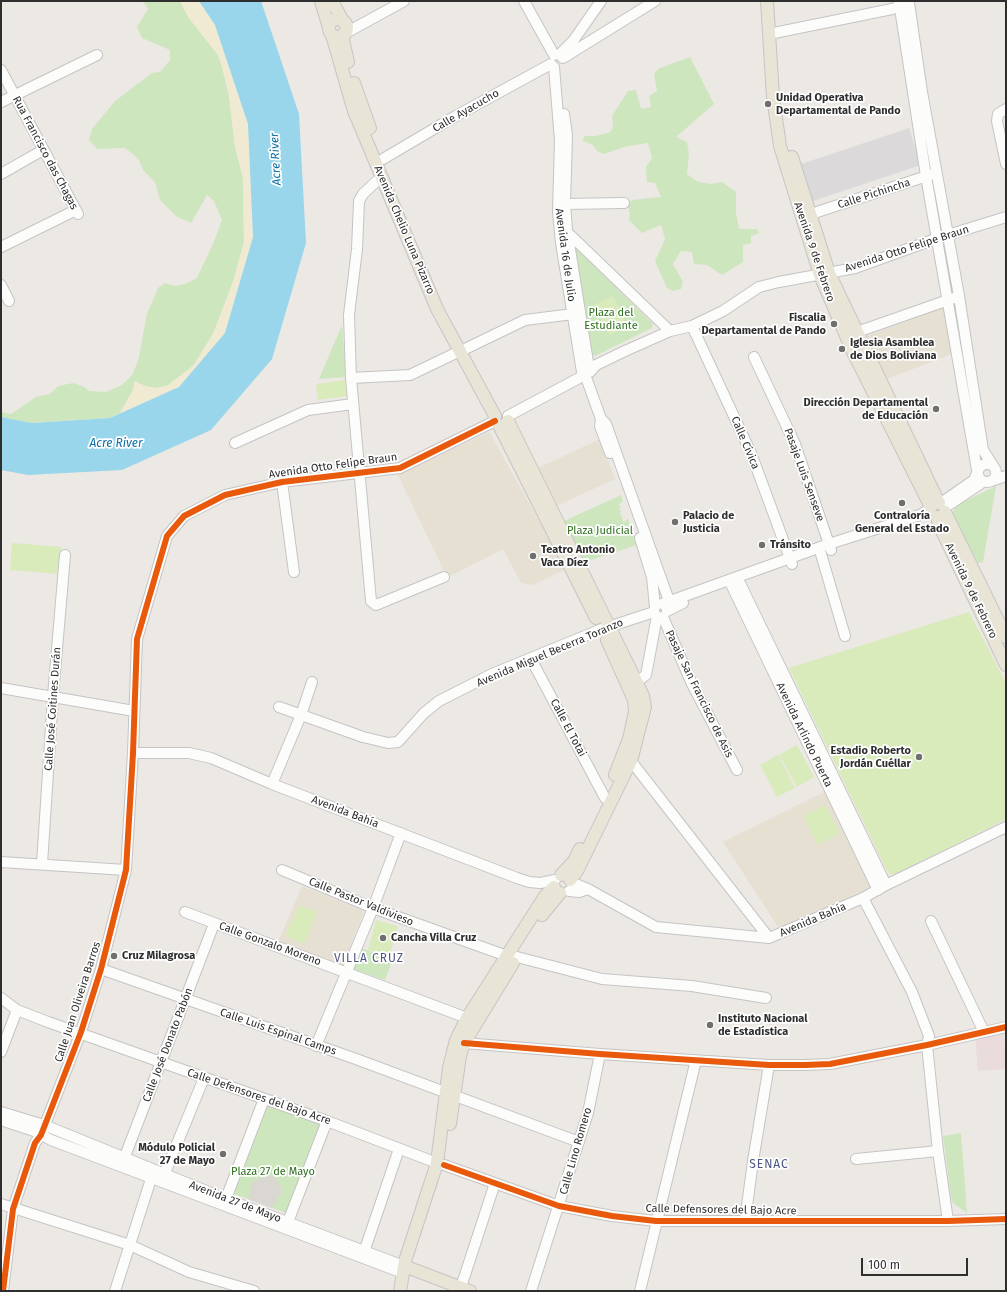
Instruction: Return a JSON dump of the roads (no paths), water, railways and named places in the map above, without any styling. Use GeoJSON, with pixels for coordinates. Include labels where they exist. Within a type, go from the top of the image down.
{"type":"FeatureCollection","features":[{"type":"Feature","properties":{"kind":"main road","name":"Avenida Chelio Luna Pizarro"},"geometry":{"type":"LineString","coordinates":[[321,1],[340,29],[354,111],[437,309],[463,350],[501,418],[633,685],[643,696],[645,707],[631,761],[577,871],[563,884]]}},
{"type":"Feature","properties":{"kind":"main road","name":"Avenida Chelio Luna Pizarro"},"geometry":{"type":"LineString","coordinates":[[332,1],[344,50],[356,89],[383,159],[463,350]]}},
{"type":"Feature","properties":{"kind":"main road","name":"Avenida 9 de Febrero"},"geometry":{"type":"LineString","coordinates":[[767,1],[788,144],[811,214],[824,274],[857,332],[938,509],[940,527],[1006,665]]}},
{"type":"Feature","properties":{"kind":"main road","name":"Avenida 9 de Febrero"},"geometry":{"type":"LineString","coordinates":[[773,1],[772,33],[774,97],[780,146],[844,332],[1006,637]]}},
{"type":"Feature","properties":{"kind":"main road","name":"Avenida Chelio Luna Pizarro"},"geometry":{"type":"LineString","coordinates":[[563,884],[605,798],[629,739],[635,712],[633,685]]}},
{"type":"Feature","properties":{"kind":"main road"},"geometry":{"type":"LineString","coordinates":[[400,1291],[440,1164],[450,1095],[452,1051],[467,1018],[548,907],[563,884]]}},
{"type":"Feature","properties":{"kind":"main road"},"geometry":{"type":"LineString","coordinates":[[450,1095],[464,1043],[512,956]]}},
{"type":"Feature","properties":{"kind":"main road"},"geometry":{"type":"LineString","coordinates":[[407,1271],[407,1291]]}},
{"type":"Feature","properties":{"kind":"main road","name":"Avenida 27 de Mayo"},"geometry":{"type":"LineString","coordinates":[[407,1271],[466,1289]]}},
{"type":"Feature","properties":{"kind":"main road","name":"Avenida 27 de Mayo"},"geometry":{"type":"LineString","coordinates":[[407,1271],[448,1291]]}},
{"type":"Feature","properties":{"kind":"street"},"geometry":{"type":"LineString","coordinates":[[340,29],[368,20],[404,1]]}},
{"type":"Feature","properties":{"kind":"street","name":"Avenida 16 de Julio"},"geometry":{"type":"LineString","coordinates":[[524,1],[557,61],[567,135],[563,229],[573,314],[585,374],[601,419],[606,424],[662,608],[646,675],[633,685]]}},
{"type":"Feature","properties":{"kind":"street"},"geometry":{"type":"LineString","coordinates":[[557,61],[601,1]]}},
{"type":"Feature","properties":{"kind":"street","name":"Calle Ayacucho"},"geometry":{"type":"LineString","coordinates":[[383,159],[454,117],[557,61],[655,1]]}},
{"type":"Feature","properties":{"kind":"street"},"geometry":{"type":"LineString","coordinates":[[772,33],[901,5]]}},
{"type":"Feature","properties":{"kind":"street"},"geometry":{"type":"LineString","coordinates":[[901,5],[931,175],[983,450],[994,467],[996,474],[987,481],[979,478],[977,471],[954,298]]}},
{"type":"Feature","properties":{"kind":"street"},"geometry":{"type":"LineString","coordinates":[[901,5],[922,92],[931,175]]}},
{"type":"Feature","properties":{"kind":"street"},"geometry":{"type":"LineString","coordinates":[[340,29],[368,20]]}},
{"type":"Feature","properties":{"kind":"street"},"geometry":{"type":"LineString","coordinates":[[1,102],[14,94],[97,54]]}},
{"type":"Feature","properties":{"kind":"street","name":"Avenida 16 de Julio"},"geometry":{"type":"LineString","coordinates":[[557,61],[560,140],[558,212],[563,229],[588,362],[585,374]]}},
{"type":"Feature","properties":{"kind":"street","name":"Rua Francisco das Chagas"},"geometry":{"type":"LineString","coordinates":[[1,70],[77,212],[1,247]]}},
{"type":"Feature","properties":{"kind":"street"},"geometry":{"type":"LineString","coordinates":[[1006,109],[998,114],[997,121],[1006,164]]}},
{"type":"Feature","properties":{"kind":"street"},"geometry":{"type":"LineString","coordinates":[[1,174],[44,150]]}},
{"type":"Feature","properties":{"kind":"street","name":"Calle Pichincha"},"geometry":{"type":"LineString","coordinates":[[811,214],[931,175]]}},
{"type":"Feature","properties":{"kind":"street"},"geometry":{"type":"LineString","coordinates":[[381,177],[363,194],[360,201],[357,249],[349,315],[351,378],[358,474],[371,601],[376,605],[444,577]]}},
{"type":"Feature","properties":{"kind":"street"},"geometry":{"type":"LineString","coordinates":[[565,204],[624,203]]}},
{"type":"Feature","properties":{"kind":"street","name":"Avenida Otto Felipe Braun"},"geometry":{"type":"LineString","coordinates":[[134,711],[137,639],[167,536],[184,516],[224,495],[282,482],[400,468],[585,374],[596,365],[670,331],[692,326],[723,311],[759,287],[855,268],[943,236],[1006,217]]}},
{"type":"Feature","properties":{"kind":"street"},"geometry":{"type":"LineString","coordinates":[[563,229],[670,331]]}},
{"type":"Feature","properties":{"kind":"street"},"geometry":{"type":"LineString","coordinates":[[1,285],[9,301]]}},
{"type":"Feature","properties":{"kind":"street"},"geometry":{"type":"LineString","coordinates":[[844,332],[857,332],[954,298]]}},
{"type":"Feature","properties":{"kind":"street"},"geometry":{"type":"LineString","coordinates":[[351,378],[410,375],[524,320],[573,314]]}},
{"type":"Feature","properties":{"kind":"street","name":"Calle Cívica"},"geometry":{"type":"LineString","coordinates":[[692,326],[751,453],[791,561]]}},
{"type":"Feature","properties":{"kind":"street","name":"Pasaje Luis Senseve"},"geometry":{"type":"LineString","coordinates":[[754,357],[795,444],[830,547]]}},
{"type":"Feature","properties":{"kind":"street"},"geometry":{"type":"LineString","coordinates":[[235,443],[308,410],[353,404]]}},
{"type":"Feature","properties":{"kind":"street","name":"Avenida 16 de Julio"},"geometry":{"type":"LineString","coordinates":[[601,419],[600,426],[648,562],[662,608]]}},
{"type":"Feature","properties":{"kind":"street"},"geometry":{"type":"LineString","coordinates":[[977,471],[984,464],[1006,468]]}},
{"type":"Feature","properties":{"kind":"street","name":"Avenida Miguel Becerra Toranzo"},"geometry":{"type":"LineString","coordinates":[[938,509],[974,480],[977,471]]}},
{"type":"Feature","properties":{"kind":"street","name":"Avenida Miguel Becerra Toranzo"},"geometry":{"type":"LineString","coordinates":[[279,707],[363,737],[388,743],[398,742],[424,714],[439,701],[492,674],[605,627],[662,608],[681,597],[734,581],[938,509],[987,481],[1006,476]]}},
{"type":"Feature","properties":{"kind":"street"},"geometry":{"type":"LineString","coordinates":[[282,482],[294,572]]}},
{"type":"Feature","properties":{"kind":"street","name":"Avenida Miguel Becerra Toranzo"},"geometry":{"type":"LineString","coordinates":[[791,561],[821,554],[830,547]]}},
{"type":"Feature","properties":{"kind":"street"},"geometry":{"type":"LineString","coordinates":[[821,554],[845,636]]}},
{"type":"Feature","properties":{"kind":"street","name":"Calle José Coitines Durán"},"geometry":{"type":"LineString","coordinates":[[42,864],[53,696],[65,555]]}},
{"type":"Feature","properties":{"kind":"street","name":"Avenida Miguel Becerra Toranzo"},"geometry":{"type":"LineString","coordinates":[[662,608],[673,607],[734,581]]}},
{"type":"Feature","properties":{"kind":"street","name":"Avenida Arlindo Puerta"},"geometry":{"type":"LineString","coordinates":[[734,581],[882,888]]}},
{"type":"Feature","properties":{"kind":"street","name":"Pasaje San Francisco de Asís"},"geometry":{"type":"LineString","coordinates":[[662,608],[692,684],[737,770]]}},
{"type":"Feature","properties":{"kind":"street","name":"Calle El Totai"},"geometry":{"type":"LineString","coordinates":[[531,659],[605,798]]}},
{"type":"Feature","properties":{"kind":"street"},"geometry":{"type":"LineString","coordinates":[[272,784],[301,715],[312,682]]}},
{"type":"Feature","properties":{"kind":"street"},"geometry":{"type":"LineString","coordinates":[[1,688],[134,711]]}},
{"type":"Feature","properties":{"kind":"street","name":"Calle Juan Oliveira Barros"},"geometry":{"type":"LineString","coordinates":[[3,1291],[13,1209],[35,1143],[43,1130],[81,1032],[101,969],[126,870],[134,711]]}},
{"type":"Feature","properties":{"kind":"street","name":"Avenida Bahía"},"geometry":{"type":"LineString","coordinates":[[133,753],[189,753],[211,758],[272,784],[529,882],[563,884],[579,892],[588,889],[656,927],[769,938],[863,898],[1006,827]]}},
{"type":"Feature","properties":{"kind":"street"},"geometry":{"type":"LineString","coordinates":[[631,761],[769,938]]}},
{"type":"Feature","properties":{"kind":"street"},"geometry":{"type":"LineString","coordinates":[[316,1046],[373,908],[401,833]]}},
{"type":"Feature","properties":{"kind":"street"},"geometry":{"type":"LineString","coordinates":[[1,862],[126,870]]}},
{"type":"Feature","properties":{"kind":"street","name":"Calle Pastor Valdivieso"},"geometry":{"type":"LineString","coordinates":[[282,870],[373,908],[512,956],[602,979],[692,986],[766,998]]}},
{"type":"Feature","properties":{"kind":"street"},"geometry":{"type":"LineString","coordinates":[[863,898],[912,992],[929,1036],[927,1045],[938,1151],[948,1221]]}},
{"type":"Feature","properties":{"kind":"street","name":"Calle Gonzalo Moreno"},"geometry":{"type":"LineString","coordinates":[[184,912],[467,1018]]}},
{"type":"Feature","properties":{"kind":"street"},"geometry":{"type":"LineString","coordinates":[[931,921],[984,1032]]}},
{"type":"Feature","properties":{"kind":"street","name":"Calle José Donato Pabón"},"geometry":{"type":"LineString","coordinates":[[122,1162],[214,924]]}},
{"type":"Feature","properties":{"kind":"street","name":"Calle Luis Espinal Camps"},"geometry":{"type":"LineString","coordinates":[[101,969],[579,1142]]}},
{"type":"Feature","properties":{"kind":"street","name":"Calle Defensores del Bajo Acre"},"geometry":{"type":"LineString","coordinates":[[1,998],[17,1010],[81,1032],[160,1063],[327,1121],[399,1149],[559,1206],[612,1216],[656,1221],[948,1221],[1006,1219]]}},
{"type":"Feature","properties":{"kind":"street"},"geometry":{"type":"LineString","coordinates":[[1,1052],[17,1010]]}},
{"type":"Feature","properties":{"kind":"street"},"geometry":{"type":"LineString","coordinates":[[464,1043],[769,1065],[830,1064],[927,1045],[1006,1027]]}},
{"type":"Feature","properties":{"kind":"street","name":"Calle Lino Romero"},"geometry":{"type":"LineString","coordinates":[[531,1291],[588,1113],[600,1054]]}},
{"type":"Feature","properties":{"kind":"street"},"geometry":{"type":"LineString","coordinates":[[640,1291],[696,1060]]}},
{"type":"Feature","properties":{"kind":"street"},"geometry":{"type":"LineString","coordinates":[[745,1221],[753,1160],[769,1065]]}},
{"type":"Feature","properties":{"kind":"street"},"geometry":{"type":"LineString","coordinates":[[163,1178],[204,1078]]}},
{"type":"Feature","properties":{"kind":"street"},"geometry":{"type":"LineString","coordinates":[[224,1202],[264,1099]]}},
{"type":"Feature","properties":{"kind":"street","name":"Avenida 27 de Mayo"},"geometry":{"type":"LineString","coordinates":[[1,1112],[43,1130],[51,1140],[122,1162],[224,1202],[364,1253],[407,1271]]}},
{"type":"Feature","properties":{"kind":"street","name":"Avenida 27 de Mayo"},"geometry":{"type":"LineString","coordinates":[[1,1120],[43,1130]]}},
{"type":"Feature","properties":{"kind":"street"},"geometry":{"type":"LineString","coordinates":[[287,1225],[327,1121]]}},
{"type":"Feature","properties":{"kind":"street"},"geometry":{"type":"LineString","coordinates":[[364,1253],[399,1149]]}},
{"type":"Feature","properties":{"kind":"street"},"geometry":{"type":"LineString","coordinates":[[856,1159],[938,1151]]}},
{"type":"Feature","properties":{"kind":"street","name":"Avenida 27 de Mayo"},"geometry":{"type":"LineString","coordinates":[[122,1162],[151,1179],[163,1178]]}},
{"type":"Feature","properties":{"kind":"street"},"geometry":{"type":"LineString","coordinates":[[115,1291],[151,1179]]}},
{"type":"Feature","properties":{"kind":"street"},"geometry":{"type":"LineString","coordinates":[[466,1289],[495,1183]]}},
{"type":"Feature","properties":{"kind":"street"},"geometry":{"type":"LineString","coordinates":[[1,1204],[130,1245],[189,1272],[253,1291]]}},
{"type":"Feature","properties":{"kind":"water","name":"Acre River"},"geometry":{"type":"Polygon","coordinates":[[[199,1],[261,1],[299,114],[306,243],[272,359],[211,430],[122,470],[28,475],[1,470],[1,417],[32,423],[110,418],[179,387],[225,333],[253,237],[248,124],[215,25],[199,1]]]}},
{"type":"Feature","properties":{"kind":"place","name":"Unidad Operativa Departamental de Pando"},"geometry":{"type":"Point","coordinates":[768,104]}},
{"type":"Feature","properties":{"kind":"place","name":"Fiscalia Departamental de Pando"},"geometry":{"type":"Point","coordinates":[834,324]}},
{"type":"Feature","properties":{"kind":"place","name":"Iglesia Asamblea de Dios Boliviana"},"geometry":{"type":"Point","coordinates":[842,349]}},
{"type":"Feature","properties":{"kind":"place","name":"Dirección Departamental de Educación"},"geometry":{"type":"Point","coordinates":[936,409]}},
{"type":"Feature","properties":{"kind":"place","name":"Contraloría General del Estado"},"geometry":{"type":"Point","coordinates":[902,503]}},
{"type":"Feature","properties":{"kind":"place","name":"Palacio de Justicia"},"geometry":{"type":"Point","coordinates":[675,522]}},
{"type":"Feature","properties":{"kind":"place","name":"Tránsito"},"geometry":{"type":"Point","coordinates":[762,545]}},
{"type":"Feature","properties":{"kind":"place","name":"Teatro Antonio Vaca Díez"},"geometry":{"type":"Point","coordinates":[533,556]}},
{"type":"Feature","properties":{"kind":"place","name":"Estadio Roberto Jordán Cuéllar"},"geometry":{"type":"Point","coordinates":[919,757]}},
{"type":"Feature","properties":{"kind":"place","name":"Cancha Villa Cruz"},"geometry":{"type":"Point","coordinates":[383,938]}},
{"type":"Feature","properties":{"kind":"place","name":"Cruz Milagrosa"},"geometry":{"type":"Point","coordinates":[114,956]}},
{"type":"Feature","properties":{"kind":"place","name":"Instituto Nacional de Estadística"},"geometry":{"type":"Point","coordinates":[710,1025]}},
{"type":"Feature","properties":{"kind":"place","name":"Módulo Policial 27 de Mayo"},"geometry":{"type":"Point","coordinates":[223,1154]}},
{"type":"Feature","properties":{"kind":"district","name":"VILLA CRUZ"},"geometry":{"type":"Point","coordinates":[369,959]}},
{"type":"Feature","properties":{"kind":"district","name":"SENAC"},"geometry":{"type":"Point","coordinates":[769,1165]}},
{"type":"Feature","properties":{"kind":"park label","name":"Plaza del Estudiante"},"geometry":{"type":"Point","coordinates":[611,319]}},
{"type":"Feature","properties":{"kind":"park label","name":"Plaza Judicial"},"geometry":{"type":"Point","coordinates":[600,531]}},
{"type":"Feature","properties":{"kind":"park label","name":"Plaza 27 de Mayo"},"geometry":{"type":"Point","coordinates":[273,1172]}}]}
